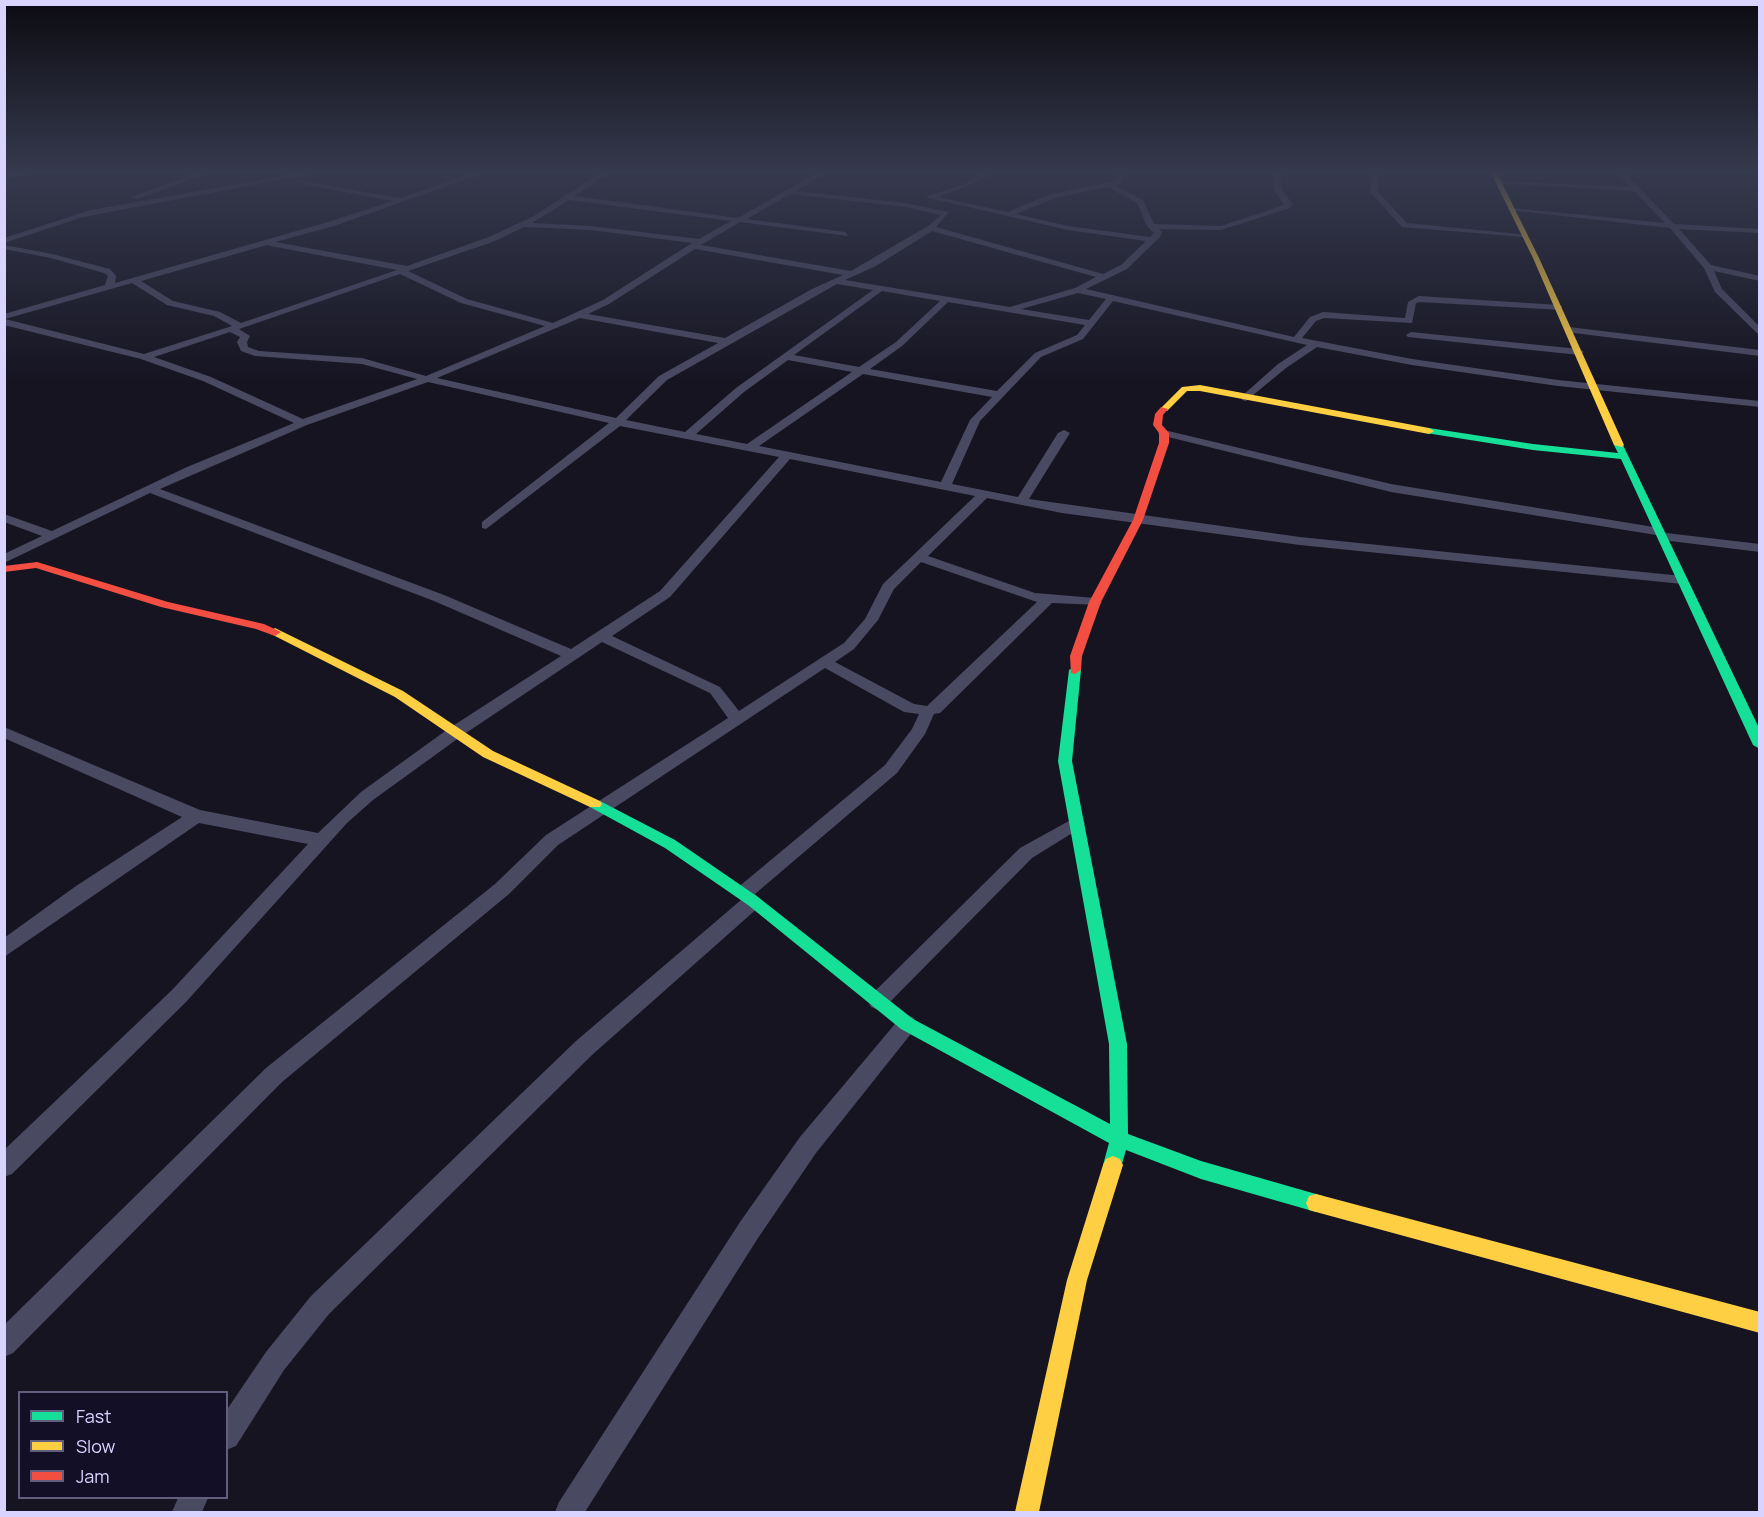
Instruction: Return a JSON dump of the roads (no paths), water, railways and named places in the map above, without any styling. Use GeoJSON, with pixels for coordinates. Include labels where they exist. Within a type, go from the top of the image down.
{"type":"FeatureCollection","features":[{"type":"Feature","properties":{"kind":"street"},"geometry":{"type":"LineString","coordinates":[[5,242],[106,272],[112,276],[109,288]]}},
{"type":"Feature","properties":{"kind":"street"},"geometry":{"type":"LineString","coordinates":[[4,317],[271,242]]}},
{"type":"Feature","properties":{"kind":"street"},"geometry":{"type":"LineString","coordinates":[[144,357],[406,270],[480,242]]}},
{"type":"Feature","properties":{"kind":"street"},"geometry":{"type":"LineString","coordinates":[[682,242],[849,273]]}},
{"type":"Feature","properties":{"kind":"street"},"geometry":{"type":"LineString","coordinates":[[4,559],[150,489],[303,423],[427,379],[555,326],[606,302],[701,242]]}},
{"type":"Feature","properties":{"kind":"street"},"geometry":{"type":"LineString","coordinates":[[486,525],[618,422],[663,378],[730,342],[788,305],[849,273],[873,264],[909,242]]}},
{"type":"Feature","properties":{"kind":"street"},"geometry":{"type":"LineString","coordinates":[[980,242],[1104,277]]}},
{"type":"Feature","properties":{"kind":"street"},"geometry":{"type":"LineString","coordinates":[[1010,310],[1078,290],[1124,267],[1151,242]]}},
{"type":"Feature","properties":{"kind":"street"},"geometry":{"type":"LineString","coordinates":[[1527,242],[1760,745]]}},
{"type":"Feature","properties":{"kind":"street"},"geometry":{"type":"LineString","coordinates":[[1685,242],[1707,267],[1718,290],[1760,333]]}},
{"type":"Feature","properties":{"kind":"street"},"geometry":{"type":"LineString","coordinates":[[267,243],[406,270],[464,301],[555,326]]}},
{"type":"Feature","properties":{"kind":"street"},"geometry":{"type":"LineString","coordinates":[[1707,267],[1760,279]]}},
{"type":"Feature","properties":{"kind":"street"},"geometry":{"type":"LineString","coordinates":[[135,281],[170,303],[217,314],[245,336],[242,342],[244,349],[258,354],[362,361],[427,379],[686,437],[983,495],[1138,520],[1300,541],[1682,580]]}},
{"type":"Feature","properties":{"kind":"street"},"geometry":{"type":"LineString","coordinates":[[835,281],[1089,323]]}},
{"type":"Feature","properties":{"kind":"street"},"geometry":{"type":"LineString","coordinates":[[686,437],[740,390],[880,288]]}},
{"type":"Feature","properties":{"kind":"street"},"geometry":{"type":"LineString","coordinates":[[1078,290],[1315,344],[1579,352]]}},
{"type":"Feature","properties":{"kind":"street"},"geometry":{"type":"LineString","coordinates":[[945,486],[971,425],[1038,355],[1075,341],[1111,298]]}},
{"type":"Feature","properties":{"kind":"street"},"geometry":{"type":"LineString","coordinates":[[747,449],[899,344],[947,299]]}},
{"type":"Feature","properties":{"kind":"street"},"geometry":{"type":"LineString","coordinates":[[1412,348],[1409,321],[1412,302],[1419,299],[1559,308]]}},
{"type":"Feature","properties":{"kind":"street"},"geometry":{"type":"LineString","coordinates":[[579,315],[730,342]]}},
{"type":"Feature","properties":{"kind":"street"},"geometry":{"type":"LineString","coordinates":[[1296,340],[1313,320],[1323,315],[1395,322],[1409,321]]}},
{"type":"Feature","properties":{"kind":"street"},"geometry":{"type":"LineString","coordinates":[[4,322],[144,357],[207,379],[303,423]]}},
{"type":"Feature","properties":{"kind":"street"},"geometry":{"type":"LineString","coordinates":[[1569,330],[1760,353]]}},
{"type":"Feature","properties":{"kind":"street"},"geometry":{"type":"LineString","coordinates":[[1246,398],[1282,366],[1315,344]]}},
{"type":"Feature","properties":{"kind":"street"},"geometry":{"type":"LineString","coordinates":[[1412,348],[1594,386],[1760,404]]}},
{"type":"Feature","properties":{"kind":"street"},"geometry":{"type":"LineString","coordinates":[[786,357],[1001,395]]}},
{"type":"Feature","properties":{"kind":"street"},"geometry":{"type":"LineString","coordinates":[[1625,457],[1522,445],[1246,398],[1200,388],[1185,389],[1159,414],[1157,425],[1164,433],[1390,488],[1661,534],[1760,548]]}},
{"type":"Feature","properties":{"kind":"street"},"geometry":{"type":"LineString","coordinates":[[1021,502],[1064,433]]}},
{"type":"Feature","properties":{"kind":"street"},"geometry":{"type":"LineString","coordinates":[[1028,1512],[1077,1280],[1112,1171],[1119,1139],[1118,1044],[1065,761],[1076,656],[1095,602],[1138,520],[1164,443],[1164,433]]}},
{"type":"Feature","properties":{"kind":"street"},"geometry":{"type":"LineString","coordinates":[[4,1166],[180,996],[322,840],[367,796],[454,733],[665,594],[713,542],[786,456]]}},
{"type":"Feature","properties":{"kind":"street"},"geometry":{"type":"LineString","coordinates":[[150,489],[439,598],[571,655]]}},
{"type":"Feature","properties":{"kind":"street"},"geometry":{"type":"LineString","coordinates":[[4,1344],[274,1075],[502,889],[552,840],[849,646],[863,632],[888,587],[983,495]]}},
{"type":"Feature","properties":{"kind":"street"},"geometry":{"type":"LineString","coordinates":[[4,518],[52,536]]}},
{"type":"Feature","properties":{"kind":"street"},"geometry":{"type":"LineString","coordinates":[[30,548],[37,565]]}},
{"type":"Feature","properties":{"kind":"street"},"geometry":{"type":"LineString","coordinates":[[918,557],[994,585],[1048,599],[1095,602]]}},
{"type":"Feature","properties":{"kind":"street"},"geometry":{"type":"LineString","coordinates":[[4,569],[37,565],[165,605],[260,626],[287,637],[399,694],[454,733],[517,769],[601,807],[670,844],[748,898],[907,1024],[1119,1139],[1202,1170],[1352,1213],[1760,1323]]}},
{"type":"Feature","properties":{"kind":"street"},"geometry":{"type":"LineString","coordinates":[[825,662],[910,708],[928,711],[934,709],[1048,599]]}},
{"type":"Feature","properties":{"kind":"street"},"geometry":{"type":"LineString","coordinates":[[601,636],[715,690],[737,719]]}},
{"type":"Feature","properties":{"kind":"street"},"geometry":{"type":"LineString","coordinates":[[1743,710],[1760,713]]}},
{"type":"Feature","properties":{"kind":"street"},"geometry":{"type":"LineString","coordinates":[[228,1433],[275,1361],[320,1305],[584,1048],[891,769],[928,711]]}},
{"type":"Feature","properties":{"kind":"street"},"geometry":{"type":"LineString","coordinates":[[4,732],[196,816],[322,840]]}},
{"type":"Feature","properties":{"kind":"street"},"geometry":{"type":"LineString","coordinates":[[4,949],[83,891],[196,816]]}},
{"type":"Feature","properties":{"kind":"street"},"geometry":{"type":"LineString","coordinates":[[878,1001],[1026,854],[1076,823]]}},
{"type":"Feature","properties":{"kind":"street"},"geometry":{"type":"LineString","coordinates":[[569,1512],[755,1221],[808,1145],[907,1024]]}}]}
